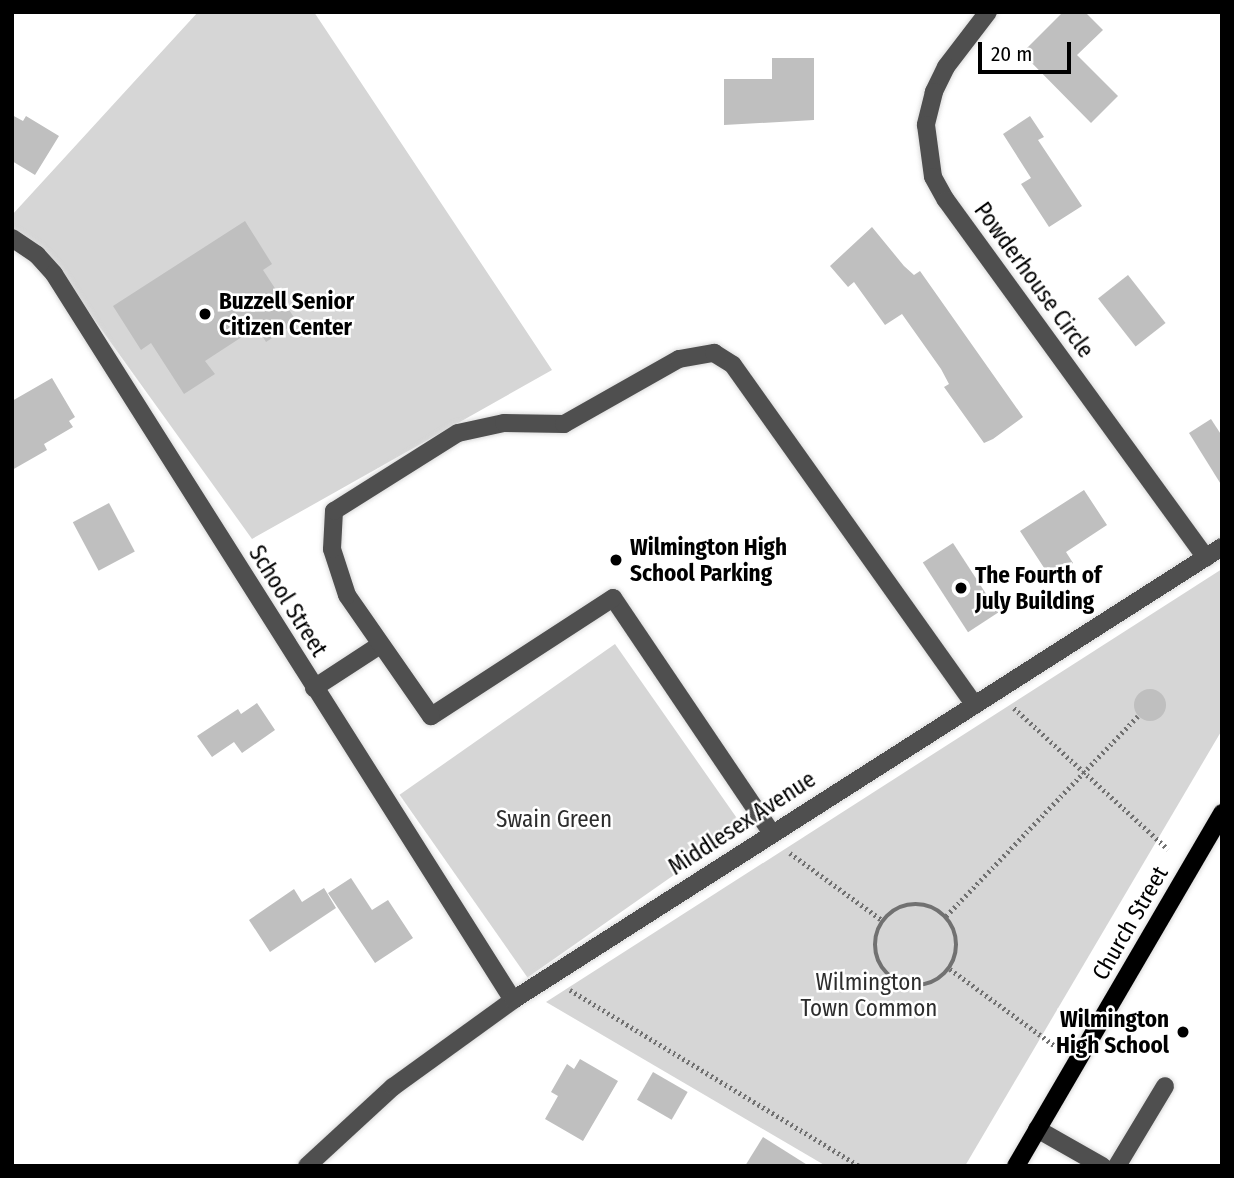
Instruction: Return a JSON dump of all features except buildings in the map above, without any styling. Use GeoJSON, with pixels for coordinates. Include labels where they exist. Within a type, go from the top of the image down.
{"type":"FeatureCollection","features":[{"type":"Feature","properties":{"kind":"main road","name":"Church Street"},"geometry":{"type":"LineString","coordinates":[[1016,1166],[1222,813]]}},
{"type":"Feature","properties":{"kind":"street","name":"Powderhouse Circle"},"geometry":{"type":"LineString","coordinates":[[988,12],[946,67],[934,92],[926,125],[933,177],[1206,558]]}},
{"type":"Feature","properties":{"kind":"street","name":"School Street"},"geometry":{"type":"LineString","coordinates":[[12,239],[54,274],[513,1000]]}},
{"type":"Feature","properties":{"kind":"street"},"geometry":{"type":"LineString","coordinates":[[771,832],[614,598],[431,716],[380,645],[341,581],[331,532],[334,511],[339,504],[458,433],[504,423],[564,424],[679,359],[705,352],[733,365],[975,705]]}},
{"type":"Feature","properties":{"kind":"street","name":"Middlesex Avenue"},"geometry":{"type":"LineString","coordinates":[[307,1166],[393,1087],[513,1000],[771,832],[1222,547]]}},
{"type":"Feature","properties":{"kind":"street"},"geometry":{"type":"LineString","coordinates":[[314,688],[380,645]]}},
{"type":"Feature","properties":{"kind":"street"},"geometry":{"type":"LineString","coordinates":[[1117,1166],[1165,1086]]}},
{"type":"Feature","properties":{"kind":"street"},"geometry":{"type":"LineString","coordinates":[[1037,1129],[1102,1166]]}},
{"type":"Feature","properties":{"kind":"path"},"geometry":{"type":"LineString","coordinates":[[1009,704],[1168,849]]}},
{"type":"Feature","properties":{"kind":"path"},"geometry":{"type":"LineString","coordinates":[[946,916],[1138,716]]}},
{"type":"Feature","properties":{"kind":"path"},"geometry":{"type":"LineString","coordinates":[[784,849],[882,920]]}},
{"type":"Feature","properties":{"kind":"path"},"geometry":{"type":"LineString","coordinates":[[915,903],[946,916],[957,938],[950,969],[923,985],[892,978],[875,951],[882,920],[899,907],[915,903]]}},
{"type":"Feature","properties":{"kind":"path"},"geometry":{"type":"LineString","coordinates":[[950,969],[1054,1045]]}},
{"type":"Feature","properties":{"kind":"path"},"geometry":{"type":"LineString","coordinates":[[567,988],[860,1166]]}},
{"type":"Feature","properties":{"kind":"green space"},"geometry":{"type":"Polygon","coordinates":[[[198,12],[314,12],[552,370],[252,539],[45,251],[12,228],[12,215],[198,12]]]}},
{"type":"Feature","properties":{"kind":"green space","name":"Wilmington Town Common"},"geometry":{"type":"Polygon","coordinates":[[[1222,569],[1222,730],[965,1166],[826,1166],[546,1002],[1222,569]]]}},
{"type":"Feature","properties":{"kind":"green space","name":"Swain Green"},"geometry":{"type":"Polygon","coordinates":[[[615,644],[743,827],[527,978],[400,795],[615,644]]]}},
{"type":"Feature","properties":{"kind":"place","name":"Buzzell Senior Citizen Center"},"geometry":{"type":"Point","coordinates":[205,314]}},
{"type":"Feature","properties":{"kind":"place","name":"Wilmington High School Parking"},"geometry":{"type":"Point","coordinates":[616,560]}},
{"type":"Feature","properties":{"kind":"place","name":"The Fourth of July Building"},"geometry":{"type":"Point","coordinates":[961,588]}},
{"type":"Feature","properties":{"kind":"place","name":"Wilmington High School"},"geometry":{"type":"Point","coordinates":[1183,1032]}}]}
